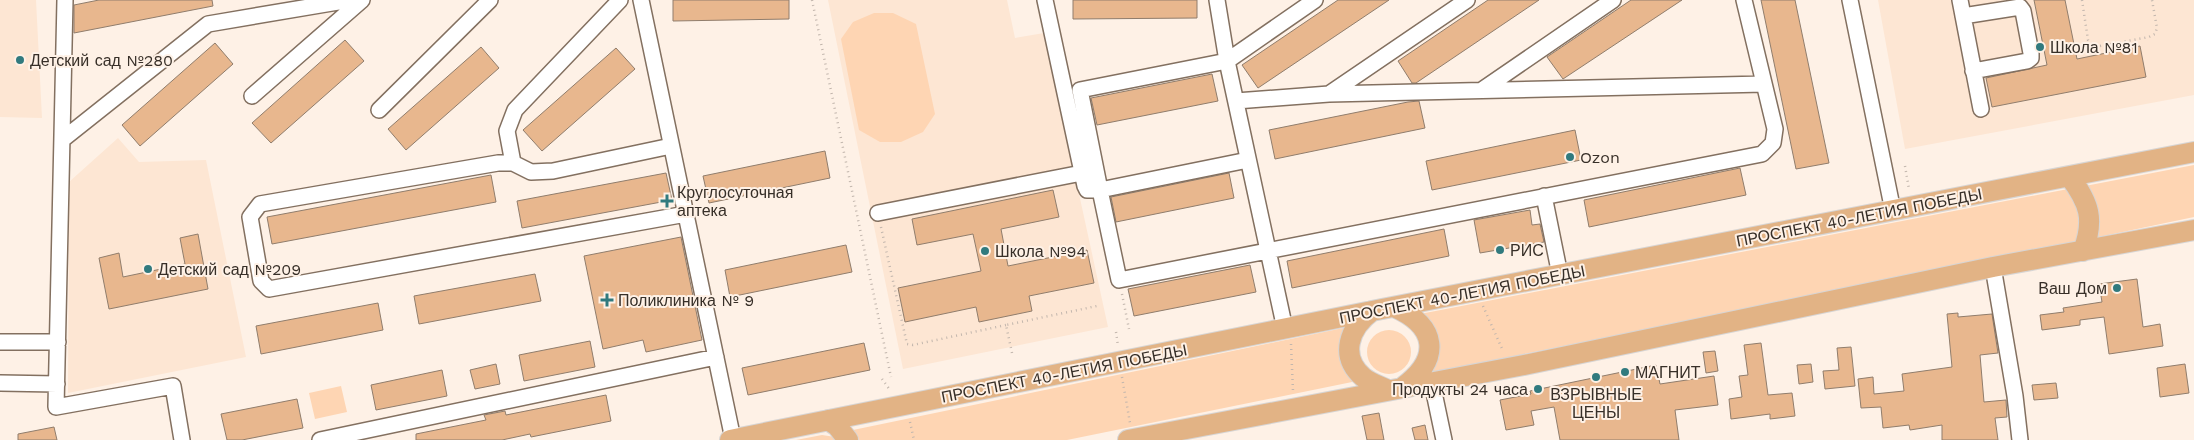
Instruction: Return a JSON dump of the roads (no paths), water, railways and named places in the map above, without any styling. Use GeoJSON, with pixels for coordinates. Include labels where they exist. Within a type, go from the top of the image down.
{"type":"FeatureCollection","features":[{"type":"Feature","properties":{"kind":"main road","name":"ПРОСПЕКТ 40-ЛЕТИЯ ПОБЕДЫ"},"geometry":{"type":"LineString","coordinates":[[732,440],[1394,306],[2194,152]]}},
{"type":"Feature","properties":{"kind":"main road"},"geometry":{"type":"LineString","coordinates":[[2070,177],[2085,197],[2089,214],[2089,236],[2083,251]]}},
{"type":"Feature","properties":{"kind":"main road"},"geometry":{"type":"LineString","coordinates":[[1131,440],[1395,388],[1510,368],[1994,267],[2194,230]]}},
{"type":"Feature","properties":{"kind":"main road"},"geometry":{"type":"LineString","coordinates":[[1394,306],[1418,320],[1427,334],[1429,342],[1428,356],[1422,369],[1395,388]]}},
{"type":"Feature","properties":{"kind":"main road"},"geometry":{"type":"LineString","coordinates":[[1372,311],[1357,324],[1353,332],[1350,339],[1350,356],[1354,366],[1362,376],[1395,388]]}},
{"type":"Feature","properties":{"kind":"main road"},"geometry":{"type":"LineString","coordinates":[[828,420],[837,426],[848,440]]}},
{"type":"Feature","properties":{"kind":"street"},"geometry":{"type":"LineString","coordinates":[[65,0],[56,407],[173,386],[182,440]]}},
{"type":"Feature","properties":{"kind":"street"},"geometry":{"type":"LineString","coordinates":[[62,140],[208,24],[307,3],[350,0]]}},
{"type":"Feature","properties":{"kind":"street"},"geometry":{"type":"LineString","coordinates":[[252,96],[362,0]]}},
{"type":"Feature","properties":{"kind":"street"},"geometry":{"type":"LineString","coordinates":[[379,110],[490,0]]}},
{"type":"Feature","properties":{"kind":"street"},"geometry":{"type":"LineString","coordinates":[[513,164],[507,130],[514,110],[620,0]]}},
{"type":"Feature","properties":{"kind":"street"},"geometry":{"type":"LineString","coordinates":[[641,0],[732,440]]}},
{"type":"Feature","properties":{"kind":"street"},"geometry":{"type":"LineString","coordinates":[[1045,0],[1089,172],[1100,190],[1119,280],[1762,154],[1774,144],[1775,129],[1744,0]]}},
{"type":"Feature","properties":{"kind":"street"},"geometry":{"type":"LineString","coordinates":[[1217,0],[1227,61],[1248,160],[1268,251],[1288,328]]}},
{"type":"Feature","properties":{"kind":"street"},"geometry":{"type":"LineString","coordinates":[[1089,172],[1080,90],[1227,61],[1315,0]]}},
{"type":"Feature","properties":{"kind":"street"},"geometry":{"type":"LineString","coordinates":[[1329,94],[1467,0]]}},
{"type":"Feature","properties":{"kind":"street"},"geometry":{"type":"LineString","coordinates":[[1482,90],[1613,0]]}},
{"type":"Feature","properties":{"kind":"street"},"geometry":{"type":"LineString","coordinates":[[1850,0],[1892,211]]}},
{"type":"Feature","properties":{"kind":"street"},"geometry":{"type":"LineString","coordinates":[[1960,0],[1980,109]]}},
{"type":"Feature","properties":{"kind":"street"},"geometry":{"type":"LineString","coordinates":[[1963,16],[2020,7],[2023,11],[2031,58],[2026,61],[1974,71]]}},
{"type":"Feature","properties":{"kind":"street"},"geometry":{"type":"LineString","coordinates":[[1236,101],[1329,94],[1764,84]]}},
{"type":"Feature","properties":{"kind":"street"},"geometry":{"type":"LineString","coordinates":[[671,146],[553,171],[531,172],[513,164],[498,163],[260,204],[250,217],[261,281],[269,289],[686,214]]}},
{"type":"Feature","properties":{"kind":"street"},"geometry":{"type":"LineString","coordinates":[[1100,190],[1248,160]]}},
{"type":"Feature","properties":{"kind":"street"},"geometry":{"type":"LineString","coordinates":[[878,214],[1089,172]]}},
{"type":"Feature","properties":{"kind":"street"},"geometry":{"type":"LineString","coordinates":[[1544,196],[1560,275]]}},
{"type":"Feature","properties":{"kind":"street"},"geometry":{"type":"LineString","coordinates":[[1994,267],[2015,396],[2020,440]]}},
{"type":"Feature","properties":{"kind":"street"},"geometry":{"type":"LineString","coordinates":[[0,342],[58,342]]}},
{"type":"Feature","properties":{"kind":"street"},"geometry":{"type":"LineString","coordinates":[[320,440],[716,357]]}},
{"type":"Feature","properties":{"kind":"street"},"geometry":{"type":"LineString","coordinates":[[1432,382],[1444,440]]}},
{"type":"Feature","properties":{"kind":"street"},"geometry":{"type":"LineString","coordinates":[[0,383],[57,384]]}},
{"type":"Feature","properties":{"kind":"place","name":"Школа №81"},"geometry":{"type":"Point","coordinates":[2040,47]}},
{"type":"Feature","properties":{"kind":"place","name":"Детский сад №280"},"geometry":{"type":"Point","coordinates":[20,60]}},
{"type":"Feature","properties":{"kind":"place","name":"Ozon"},"geometry":{"type":"Point","coordinates":[1570,157]}},
{"type":"Feature","properties":{"kind":"place","name":"Круглосуточная аптека"},"geometry":{"type":"Point","coordinates":[667,201]}},
{"type":"Feature","properties":{"kind":"place","name":"РИС"},"geometry":{"type":"Point","coordinates":[1500,250]}},
{"type":"Feature","properties":{"kind":"place","name":"Школа №94"},"geometry":{"type":"Point","coordinates":[985,251]}},
{"type":"Feature","properties":{"kind":"place","name":"Детский сад №209"},"geometry":{"type":"Point","coordinates":[148,269]}},
{"type":"Feature","properties":{"kind":"place","name":"Ваш Дом"},"geometry":{"type":"Point","coordinates":[2117,288]}},
{"type":"Feature","properties":{"kind":"place","name":"Поликлиника № 9"},"geometry":{"type":"Point","coordinates":[607,300]}},
{"type":"Feature","properties":{"kind":"place","name":"МАГНИТ"},"geometry":{"type":"Point","coordinates":[1625,372]}},
{"type":"Feature","properties":{"kind":"place","name":"ВЗРЫВНЫЕ ЦЕНЫ"},"geometry":{"type":"Point","coordinates":[1596,377]}},
{"type":"Feature","properties":{"kind":"place","name":"Продукты 24 часа"},"geometry":{"type":"Point","coordinates":[1538,389]}}]}
